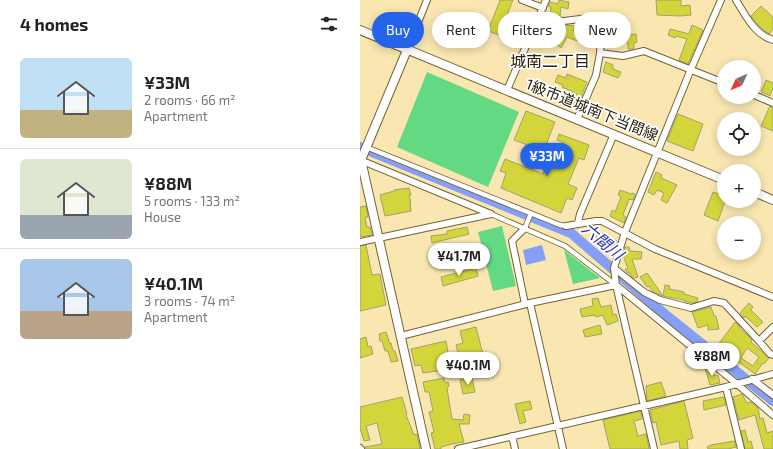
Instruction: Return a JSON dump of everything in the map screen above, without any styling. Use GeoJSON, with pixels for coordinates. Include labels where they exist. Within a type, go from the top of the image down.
{"type":"FeatureCollection","features":[{"type":"Feature","properties":{"kind":"street"},"geometry":{"type":"LineString","coordinates":[[426,449],[361,159],[427,0]]}},
{"type":"Feature","properties":{"kind":"street"},"geometry":{"type":"LineString","coordinates":[[522,0],[543,8]]}},
{"type":"Feature","properties":{"kind":"street"},"geometry":{"type":"LineString","coordinates":[[541,12],[546,0]]}},
{"type":"Feature","properties":{"kind":"street"},"geometry":{"type":"LineString","coordinates":[[654,449],[616,285],[614,268],[625,232],[691,69],[722,0]]}},
{"type":"Feature","properties":{"kind":"street"},"geometry":{"type":"LineString","coordinates":[[736,0],[755,28],[762,35],[773,40]]}},
{"type":"Feature","properties":{"kind":"street"},"geometry":{"type":"LineString","coordinates":[[566,21],[596,17],[602,37],[596,75],[577,119]]}},
{"type":"Feature","properties":{"kind":"street","name":"1級市道城南下当間線"},"geometry":{"type":"LineString","coordinates":[[360,30],[717,177]]}},
{"type":"Feature","properties":{"kind":"street"},"geometry":{"type":"LineString","coordinates":[[507,90],[525,48]]}},
{"type":"Feature","properties":{"kind":"street"},"geometry":{"type":"LineString","coordinates":[[600,53],[623,56],[644,51],[717,80]]}},
{"type":"Feature","properties":{"kind":"street"},"geometry":{"type":"LineString","coordinates":[[761,98],[773,103]]}},
{"type":"Feature","properties":{"kind":"street"},"geometry":{"type":"LineString","coordinates":[[578,223],[580,214],[614,134]]}},
{"type":"Feature","properties":{"kind":"street"},"geometry":{"type":"LineString","coordinates":[[366,147],[560,225],[566,226],[578,223],[602,221],[655,249],[773,298]]}},
{"type":"Feature","properties":{"kind":"street"},"geometry":{"type":"LineString","coordinates":[[361,159],[565,246],[616,285],[773,415]]}},
{"type":"Feature","properties":{"kind":"street"},"geometry":{"type":"LineString","coordinates":[[761,195],[773,200]]}},
{"type":"Feature","properties":{"kind":"street"},"geometry":{"type":"LineString","coordinates":[[531,213],[525,228],[512,241],[563,449]]}},
{"type":"Feature","properties":{"kind":"street"},"geometry":{"type":"LineString","coordinates":[[360,242],[491,214]]}},
{"type":"Feature","properties":{"kind":"street"},"geometry":{"type":"LineString","coordinates":[[614,268],[644,292],[660,300],[692,308],[714,301],[724,303],[760,341],[770,354],[773,355]]}},
{"type":"Feature","properties":{"kind":"street"},"geometry":{"type":"LineString","coordinates":[[401,336],[528,303],[616,285]]}},
{"type":"Feature","properties":{"kind":"street"},"geometry":{"type":"LineString","coordinates":[[760,341],[773,327]]}},
{"type":"Feature","properties":{"kind":"street"},"geometry":{"type":"LineString","coordinates":[[458,449],[726,387],[773,374]]}},
{"type":"Feature","properties":{"kind":"street"},"geometry":{"type":"LineString","coordinates":[[752,379],[773,395]]}},
{"type":"Feature","properties":{"kind":"street"},"geometry":{"type":"LineString","coordinates":[[726,387],[741,449]]}},
{"type":"Feature","properties":{"kind":"street"},"geometry":{"type":"LineString","coordinates":[[512,436],[515,449]]}},
{"type":"Feature","properties":{"kind":"green space"},"geometry":{"type":"Polygon","coordinates":[[[427,72],[519,112],[488,187],[397,147],[427,72]]]}},
{"type":"Feature","properties":{"kind":"green space"},"geometry":{"type":"Polygon","coordinates":[[[502,226],[516,286],[493,291],[478,232],[502,226]]]}},
{"type":"Feature","properties":{"kind":"green space"},"geometry":{"type":"Polygon","coordinates":[[[564,250],[600,278],[573,284],[564,250]]]}},
{"type":"Feature","properties":{"kind":"water"},"geometry":{"type":"Polygon","coordinates":[[[542,245],[546,260],[526,265],[523,250],[542,245]]]}},
{"type":"Feature","properties":{"kind":"building"},"geometry":{"type":"Polygon","coordinates":[[[500,0],[513,0],[508,12],[498,12],[498,35],[490,32],[490,26],[500,0]]]}},
{"type":"Feature","properties":{"kind":"building"},"geometry":{"type":"Polygon","coordinates":[[[559,0],[569,2],[568,9],[561,7],[560,12],[550,12],[551,7],[548,6],[550,2],[558,4],[559,0]]]}},
{"type":"Feature","properties":{"kind":"building"},"geometry":{"type":"Polygon","coordinates":[[[656,0],[681,0],[681,6],[690,5],[691,15],[657,15],[656,0]]]}},
{"type":"Feature","properties":{"kind":"building"},"geometry":{"type":"Polygon","coordinates":[[[761,6],[773,17],[773,29],[769,34],[759,26],[751,16],[761,6]]]}},
{"type":"Feature","properties":{"kind":"building"},"geometry":{"type":"Polygon","coordinates":[[[566,25],[574,26],[574,40],[567,37],[566,39],[566,25]]]}},
{"type":"Feature","properties":{"kind":"building"},"geometry":{"type":"Polygon","coordinates":[[[692,25],[703,30],[688,64],[679,60],[687,39],[676,36],[675,38],[668,35],[670,29],[689,34],[692,25]]]}},
{"type":"Feature","properties":{"kind":"building"},"geometry":{"type":"Polygon","coordinates":[[[631,34],[636,34],[637,42],[634,43],[634,49],[628,49],[631,48],[631,34]]]}},
{"type":"Feature","properties":{"kind":"building"},"geometry":{"type":"Polygon","coordinates":[[[606,62],[613,65],[613,69],[621,72],[618,78],[603,72],[606,62]]]}},
{"type":"Feature","properties":{"kind":"building"},"geometry":{"type":"Polygon","coordinates":[[[567,74],[587,82],[577,107],[572,102],[577,94],[555,82],[558,75],[566,78],[567,74]]]}},
{"type":"Feature","properties":{"kind":"building"},"geometry":{"type":"Polygon","coordinates":[[[766,80],[773,83],[770,96],[761,92],[766,80]]]}},
{"type":"Feature","properties":{"kind":"building"},"geometry":{"type":"Polygon","coordinates":[[[770,106],[773,108],[773,131],[761,126],[770,106]]]}},
{"type":"Feature","properties":{"kind":"building"},"geometry":{"type":"Polygon","coordinates":[[[526,111],[555,122],[542,155],[538,153],[540,150],[514,140],[526,111]]]}},
{"type":"Feature","properties":{"kind":"building"},"geometry":{"type":"Polygon","coordinates":[[[678,114],[703,124],[693,151],[667,141],[678,114]]]}},
{"type":"Feature","properties":{"kind":"building"},"geometry":{"type":"Polygon","coordinates":[[[559,134],[589,145],[584,160],[579,158],[568,184],[577,188],[572,200],[567,198],[561,213],[501,188],[506,173],[500,171],[505,159],[543,174],[551,154],[559,157],[564,143],[557,140],[559,134]]]}},
{"type":"Feature","properties":{"kind":"building"},"geometry":{"type":"Polygon","coordinates":[[[656,172],[662,175],[661,178],[677,185],[667,203],[661,200],[664,193],[657,190],[654,195],[648,192],[656,172]]]}},
{"type":"Feature","properties":{"kind":"building"},"geometry":{"type":"Polygon","coordinates":[[[409,188],[411,195],[409,195],[411,211],[385,216],[380,195],[394,190],[409,188]]]}},
{"type":"Feature","properties":{"kind":"building"},"geometry":{"type":"Polygon","coordinates":[[[620,190],[635,194],[633,200],[629,199],[623,215],[626,217],[624,223],[610,216],[612,210],[615,212],[621,197],[618,195],[620,190]]]}},
{"type":"Feature","properties":{"kind":"building"},"geometry":{"type":"Polygon","coordinates":[[[713,192],[717,193],[717,208],[723,208],[720,216],[717,216],[717,221],[704,215],[713,192]]]}},
{"type":"Feature","properties":{"kind":"building"},"geometry":{"type":"Polygon","coordinates":[[[366,206],[368,217],[365,217],[367,227],[370,227],[372,235],[360,237],[360,207],[366,206]]]}},
{"type":"Feature","properties":{"kind":"building"},"geometry":{"type":"Polygon","coordinates":[[[467,227],[469,234],[432,243],[431,236],[447,234],[447,231],[467,227]]]}},
{"type":"Feature","properties":{"kind":"building"},"geometry":{"type":"Polygon","coordinates":[[[595,229],[600,235],[604,232],[610,238],[617,241],[614,248],[602,243],[592,233],[595,229]]]}},
{"type":"Feature","properties":{"kind":"building"},"geometry":{"type":"Polygon","coordinates":[[[366,245],[372,275],[380,274],[386,305],[360,311],[360,246],[366,245]]]}},
{"type":"Feature","properties":{"kind":"building"},"geometry":{"type":"Polygon","coordinates":[[[625,247],[629,247],[630,251],[642,252],[641,259],[632,259],[638,277],[634,278],[625,269],[628,269],[623,255],[625,247]]]}},
{"type":"Feature","properties":{"kind":"building"},"geometry":{"type":"Polygon","coordinates":[[[476,268],[478,276],[443,286],[441,277],[476,268]]]}},
{"type":"Feature","properties":{"kind":"building"},"geometry":{"type":"Polygon","coordinates":[[[647,273],[663,296],[653,292],[649,286],[647,287],[640,277],[647,273]]]}},
{"type":"Feature","properties":{"kind":"building"},"geometry":{"type":"Polygon","coordinates":[[[665,285],[670,286],[669,289],[684,292],[684,294],[698,298],[697,302],[691,303],[684,300],[663,296],[665,285]]]}},
{"type":"Feature","properties":{"kind":"building"},"geometry":{"type":"Polygon","coordinates":[[[598,298],[601,307],[611,305],[613,315],[616,314],[618,321],[607,325],[603,315],[596,317],[595,315],[582,317],[580,309],[593,306],[592,299],[598,298]]]}},
{"type":"Feature","properties":{"kind":"building"},"geometry":{"type":"Polygon","coordinates":[[[749,303],[753,307],[751,310],[763,322],[757,327],[745,316],[744,318],[740,313],[749,303]]]}},
{"type":"Feature","properties":{"kind":"building"},"geometry":{"type":"Polygon","coordinates":[[[711,307],[714,316],[716,316],[719,329],[708,330],[708,325],[698,328],[692,312],[711,307]]]}},
{"type":"Feature","properties":{"kind":"building"},"geometry":{"type":"Polygon","coordinates":[[[735,322],[740,327],[739,328],[750,337],[752,340],[751,342],[769,358],[764,364],[763,363],[755,374],[717,346],[735,322]],[[747,348],[741,358],[753,366],[759,357],[747,348]]]}},
{"type":"Feature","properties":{"kind":"building"},"geometry":{"type":"Polygon","coordinates":[[[600,325],[602,334],[585,337],[583,330],[600,325]]]}},
{"type":"Feature","properties":{"kind":"building"},"geometry":{"type":"Polygon","coordinates":[[[476,327],[486,366],[463,372],[456,345],[463,343],[460,331],[476,327]]]}},
{"type":"Feature","properties":{"kind":"building"},"geometry":{"type":"Polygon","coordinates":[[[386,332],[398,361],[391,362],[388,351],[385,351],[382,341],[380,341],[379,334],[386,332]]]}},
{"type":"Feature","properties":{"kind":"building"},"geometry":{"type":"Polygon","coordinates":[[[366,337],[368,347],[371,346],[373,354],[360,358],[360,339],[366,337]]]}},
{"type":"Feature","properties":{"kind":"building"},"geometry":{"type":"Polygon","coordinates":[[[446,341],[451,369],[423,373],[421,365],[415,366],[411,349],[446,341]]]}},
{"type":"Feature","properties":{"kind":"building"},"geometry":{"type":"Polygon","coordinates":[[[709,367],[712,369],[714,376],[718,375],[720,383],[710,385],[705,368],[709,367]]]}},
{"type":"Feature","properties":{"kind":"building"},"geometry":{"type":"Polygon","coordinates":[[[444,378],[445,383],[448,382],[449,386],[447,388],[452,419],[463,420],[464,414],[470,415],[469,424],[459,424],[464,442],[441,447],[441,449],[435,449],[431,433],[434,432],[429,412],[433,411],[429,392],[425,392],[423,382],[444,378]]]}},
{"type":"Feature","properties":{"kind":"building"},"geometry":{"type":"Polygon","coordinates":[[[472,378],[475,392],[463,394],[460,380],[472,378]]]}},
{"type":"Feature","properties":{"kind":"building"},"geometry":{"type":"Polygon","coordinates":[[[661,382],[666,396],[647,401],[646,386],[661,382]]]}},
{"type":"Feature","properties":{"kind":"building"},"geometry":{"type":"Polygon","coordinates":[[[742,394],[747,403],[751,402],[758,408],[760,419],[763,418],[767,433],[773,431],[773,449],[764,449],[755,415],[739,420],[733,397],[742,394]]]}},
{"type":"Feature","properties":{"kind":"building"},"geometry":{"type":"Polygon","coordinates":[[[402,397],[406,415],[414,435],[417,434],[420,449],[366,449],[365,447],[382,444],[377,423],[366,426],[370,440],[364,441],[360,428],[360,407],[402,397]]]}},
{"type":"Feature","properties":{"kind":"building"},"geometry":{"type":"Polygon","coordinates":[[[724,397],[726,405],[704,410],[703,401],[724,397]]]}},
{"type":"Feature","properties":{"kind":"building"},"geometry":{"type":"Polygon","coordinates":[[[530,401],[532,409],[523,411],[526,422],[520,424],[515,404],[530,401]]]}},
{"type":"Feature","properties":{"kind":"building"},"geometry":{"type":"Polygon","coordinates":[[[684,401],[693,438],[687,440],[688,449],[680,449],[679,441],[661,445],[656,422],[653,423],[650,410],[684,401]]]}},
{"type":"Feature","properties":{"kind":"building"},"geometry":{"type":"Polygon","coordinates":[[[641,411],[642,419],[634,421],[638,436],[646,434],[649,449],[610,449],[603,420],[641,411]]]}},
{"type":"Feature","properties":{"kind":"building"},"geometry":{"type":"Polygon","coordinates":[[[745,430],[748,442],[751,441],[753,449],[745,449],[741,431],[745,430]]]}},
{"type":"Feature","properties":{"kind":"building"},"geometry":{"type":"Polygon","coordinates":[[[734,441],[736,447],[728,449],[708,449],[707,447],[711,445],[734,441]]]}},
{"type":"Feature","properties":{"kind":"waterway","name":"六間川"},"geometry":{"type":"LineString","coordinates":[[360,147],[571,233],[667,316],[773,401]]}},
{"type":"Feature","properties":{"kind":"district","name":"城南二丁目"},"geometry":{"type":"Point","coordinates":[550,61]}}]}
